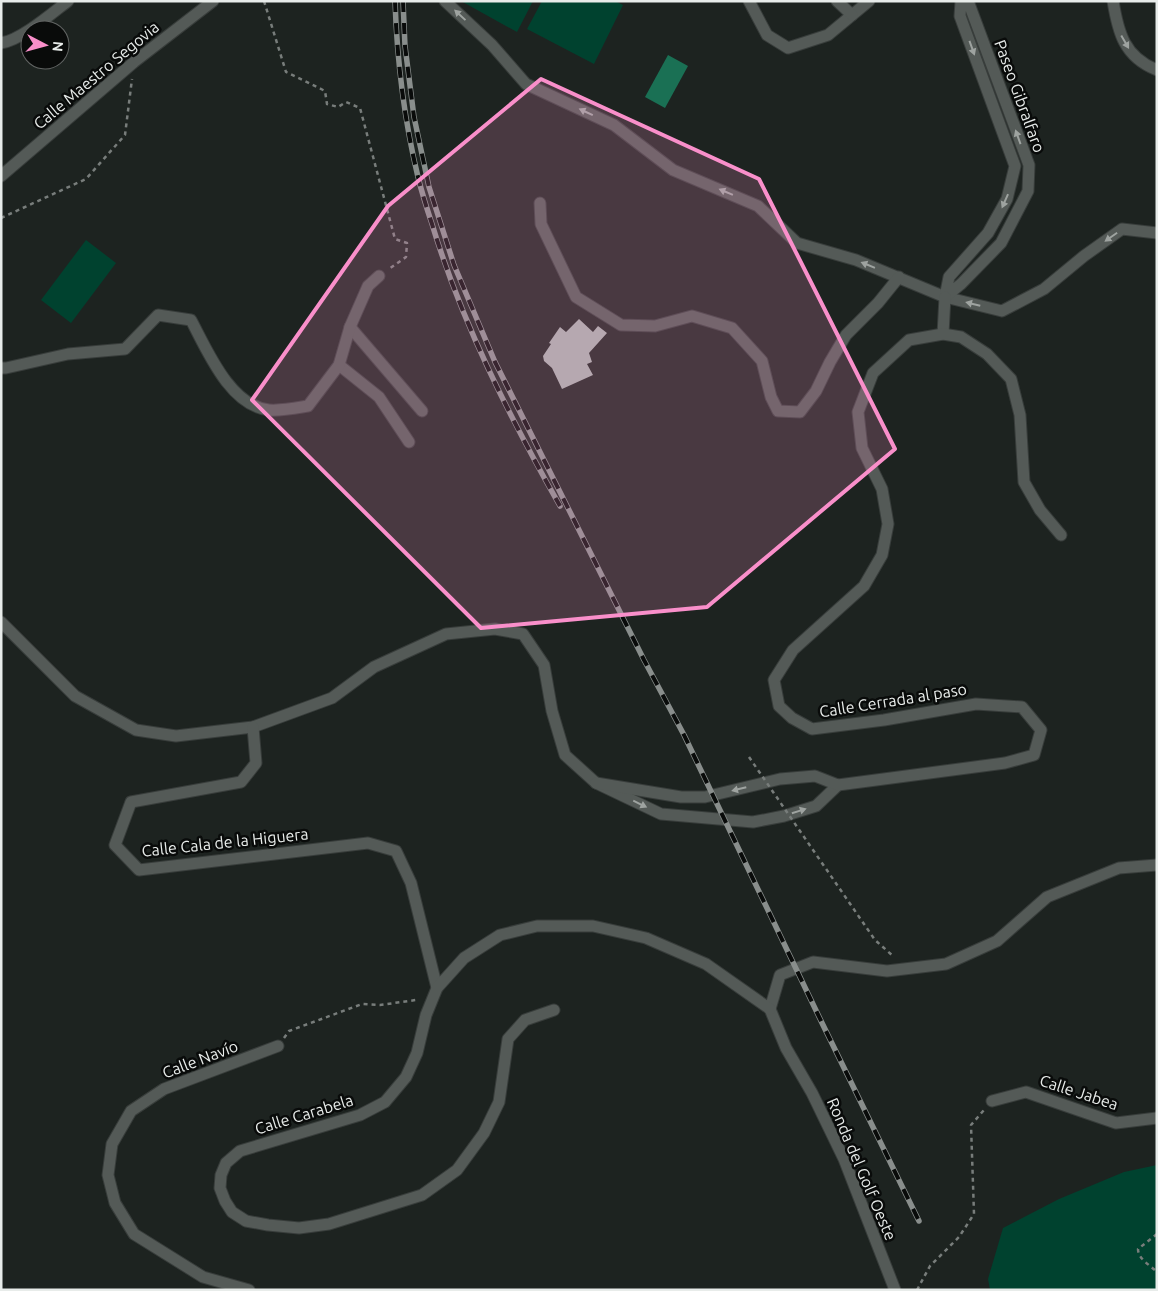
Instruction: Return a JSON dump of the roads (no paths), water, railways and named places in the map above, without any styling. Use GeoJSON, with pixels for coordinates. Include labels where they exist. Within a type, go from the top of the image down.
{"type":"FeatureCollection","features":[{"type":"Feature","properties":{"kind":"street"},"geometry":{"type":"LineString","coordinates":[[1,43],[10,42],[41,22],[68,1]]}},
{"type":"Feature","properties":{"kind":"street","name":"Calle Maestro Segovia"},"geometry":{"type":"LineString","coordinates":[[1,176],[134,62],[213,1]]}},
{"type":"Feature","properties":{"kind":"street"},"geometry":{"type":"LineString","coordinates":[[445,1],[492,45],[526,84],[614,125],[674,170],[758,206],[796,244],[856,260],[945,297],[1002,311],[1044,289],[1084,256],[1122,229],[1157,233]]}},
{"type":"Feature","properties":{"kind":"street"},"geometry":{"type":"LineString","coordinates":[[749,1],[767,36],[788,48],[828,35],[868,1]]}},
{"type":"Feature","properties":{"kind":"street"},"geometry":{"type":"LineString","coordinates":[[836,1],[852,15]]}},
{"type":"Feature","properties":{"kind":"street","name":"Paseo Gibralfaro"},"geometry":{"type":"LineString","coordinates":[[945,297],[949,277],[988,233],[1007,199],[1015,166],[960,16],[961,1]]}},
{"type":"Feature","properties":{"kind":"street","name":"Paseo Gibralfaro"},"geometry":{"type":"LineString","coordinates":[[945,297],[961,284],[1000,243],[1028,191],[1028,165],[968,1]]}},
{"type":"Feature","properties":{"kind":"street"},"geometry":{"type":"LineString","coordinates":[[1113,1],[1118,31],[1128,49],[1149,67],[1157,70]]}},
{"type":"Feature","properties":{"kind":"street"},"geometry":{"type":"LineString","coordinates":[[540,203],[541,224],[576,296],[621,325],[654,326],[692,316],[732,328],[762,361],[771,397],[778,411],[800,412],[816,391],[846,335],[878,303],[899,277]]}},
{"type":"Feature","properties":{"kind":"street"},"geometry":{"type":"LineString","coordinates":[[1,368],[68,354],[126,349],[158,315],[190,320],[220,374],[246,402],[268,410],[308,406],[339,365],[350,327],[368,286],[380,276]]}},
{"type":"Feature","properties":{"kind":"street"},"geometry":{"type":"LineString","coordinates":[[945,297],[943,334],[961,337],[987,354],[1011,379],[1020,415],[1024,482],[1040,510],[1061,535]]}},
{"type":"Feature","properties":{"kind":"street"},"geometry":{"type":"LineString","coordinates":[[350,327],[422,411]]}},
{"type":"Feature","properties":{"kind":"street","name":"Calle Cerrada al paso"},"geometry":{"type":"LineString","coordinates":[[596,783],[681,797],[704,797],[780,778],[815,776],[838,785],[1005,763],[1034,755],[1041,730],[1022,707],[976,704],[884,720],[812,729],[792,718],[779,706],[774,680],[793,650],[864,586],[882,555],[888,524],[882,489],[862,448],[858,412],[872,373],[909,340],[943,334]]}},
{"type":"Feature","properties":{"kind":"street"},"geometry":{"type":"LineString","coordinates":[[339,365],[379,397],[409,442]]}},
{"type":"Feature","properties":{"kind":"street"},"geometry":{"type":"LineString","coordinates":[[1,622],[75,696],[136,730],[176,736],[253,727],[332,698],[374,668],[446,634],[495,629],[523,634],[544,665],[552,711],[565,755],[596,783],[661,814],[753,822],[784,816],[816,806],[838,785]]}},
{"type":"Feature","properties":{"kind":"street","name":"Calle Cala de la Higuera"},"geometry":{"type":"LineString","coordinates":[[253,727],[256,763],[241,782],[131,802],[115,844],[139,870],[368,843],[396,851],[411,884],[437,988]]}},
{"type":"Feature","properties":{"kind":"street"},"geometry":{"type":"LineString","coordinates":[[770,1009],[780,975],[813,962],[887,971],[946,964],[997,941],[1048,897],[1119,868],[1157,865]]}},
{"type":"Feature","properties":{"kind":"street","name":"Calle Carabela"},"geometry":{"type":"LineString","coordinates":[[554,1010],[524,1020],[508,1039],[499,1102],[484,1133],[457,1170],[422,1195],[329,1224],[299,1228],[268,1226],[246,1221],[232,1212],[225,1201],[220,1188],[221,1175],[226,1163],[240,1151],[360,1115],[385,1102],[406,1077],[417,1053],[430,1005],[437,988],[464,958],[500,935],[537,926],[593,926],[646,938],[706,964],[770,1009]]}},
{"type":"Feature","properties":{"kind":"street","name":"Ronda del Golf Oeste"},"geometry":{"type":"LineString","coordinates":[[770,1009],[786,1048],[812,1093],[844,1159],[895,1290]]}},
{"type":"Feature","properties":{"kind":"street","name":"Calle Navío"},"geometry":{"type":"LineString","coordinates":[[249,1290],[203,1277],[134,1234],[115,1203],[108,1175],[112,1144],[131,1111],[164,1089],[278,1046]]}},
{"type":"Feature","properties":{"kind":"street","name":"Calle Jabea"},"geometry":{"type":"LineString","coordinates":[[992,1101],[1026,1092],[1116,1123],[1157,1118]]}},
{"type":"Feature","properties":{"kind":"railway"},"geometry":{"type":"LineString","coordinates":[[395,1],[399,68],[413,155],[423,195],[444,261],[457,297],[488,368],[560,506]]}},
{"type":"Feature","properties":{"kind":"railway"},"geometry":{"type":"LineString","coordinates":[[403,1],[405,46],[414,117],[429,187],[454,265],[495,362],[644,660],[684,735],[919,1221]]}}]}
